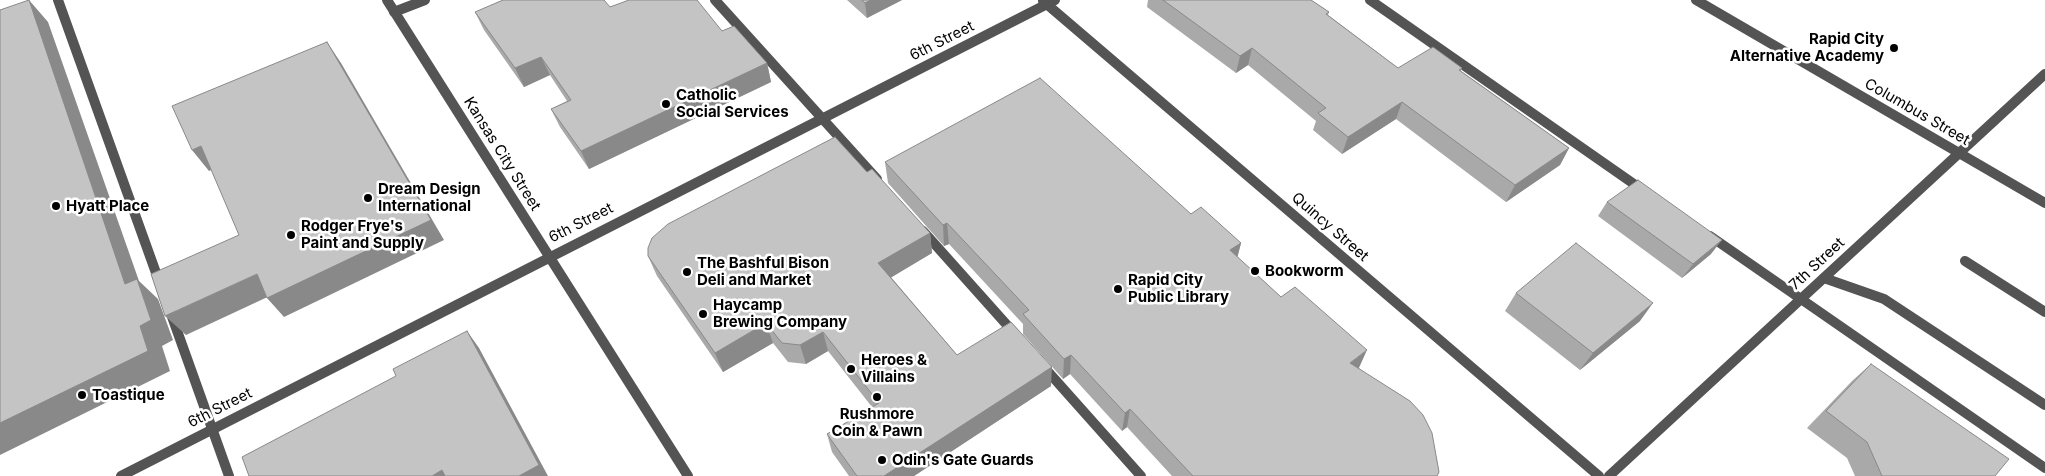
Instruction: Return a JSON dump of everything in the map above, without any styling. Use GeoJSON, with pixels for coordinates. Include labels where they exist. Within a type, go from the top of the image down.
{"type":"FeatureCollection","features":[{"type":"Feature","properties":{"kind":"street"},"geometry":{"type":"LineString","coordinates":[[58,0],[229,476]]}},
{"type":"Feature","properties":{"kind":"street","name":"Kansas City Street"},"geometry":{"type":"LineString","coordinates":[[387,0],[688,476]]}},
{"type":"Feature","properties":{"kind":"street"},"geometry":{"type":"LineString","coordinates":[[394,12],[425,0]]}},
{"type":"Feature","properties":{"kind":"street"},"geometry":{"type":"LineString","coordinates":[[715,0],[883,187]]}},
{"type":"Feature","properties":{"kind":"street"},"geometry":{"type":"LineString","coordinates":[[1370,0],[1656,199]]}},
{"type":"Feature","properties":{"kind":"street","name":"Columbus Street"},"geometry":{"type":"LineString","coordinates":[[1696,0],[2045,203]]}},
{"type":"Feature","properties":{"kind":"street","name":"6th Street"},"geometry":{"type":"LineString","coordinates":[[121,476],[548,256],[823,119],[1048,1]]}},
{"type":"Feature","properties":{"kind":"street","name":"Quincy Street"},"geometry":{"type":"LineString","coordinates":[[1048,1],[1599,476]]}},
{"type":"Feature","properties":{"kind":"street","name":"7th Street"},"geometry":{"type":"LineString","coordinates":[[1609,476],[2045,74]]}},
{"type":"Feature","properties":{"kind":"street"},"geometry":{"type":"LineString","coordinates":[[916,224],[1021,341]]}},
{"type":"Feature","properties":{"kind":"street"},"geometry":{"type":"LineString","coordinates":[[1704,232],[2045,468]]}},
{"type":"Feature","properties":{"kind":"street"},"geometry":{"type":"LineString","coordinates":[[1966,261],[2045,312]]}},
{"type":"Feature","properties":{"kind":"street"},"geometry":{"type":"LineString","coordinates":[[1824,278],[1884,299],[2045,405]]}},
{"type":"Feature","properties":{"kind":"street"},"geometry":{"type":"LineString","coordinates":[[1034,356],[1141,476]]}},
{"type":"Feature","properties":{"kind":"building","name":"Hyatt Place"},"geometry":{"type":"Polygon","coordinates":[[[29,0],[125,284],[137,279],[151,320],[140,326],[148,351],[0,423],[0,10],[29,0]]]}},
{"type":"Feature","properties":{"kind":"building"},"geometry":{"type":"Polygon","coordinates":[[[503,0],[604,0],[610,7],[629,0],[697,0],[722,31],[734,26],[767,63],[581,151],[551,109],[571,100],[541,57],[515,68],[475,12],[503,0]]]}},
{"type":"Feature","properties":{"kind":"building"},"geometry":{"type":"Polygon","coordinates":[[[1163,0],[1311,0],[1329,12],[1326,14],[1398,68],[1433,47],[1462,68],[1459,70],[1569,148],[1515,185],[1402,102],[1348,137],[1318,113],[1326,108],[1252,48],[1240,56],[1163,0]]]}},
{"type":"Feature","properties":{"kind":"building"},"geometry":{"type":"Polygon","coordinates":[[[327,42],[431,220],[267,298],[257,274],[165,316],[151,274],[239,235],[201,146],[192,150],[172,106],[327,42]]]}},
{"type":"Feature","properties":{"kind":"building","name":"Rapid City Public Library"},"geometry":{"type":"Polygon","coordinates":[[[1040,78],[1191,214],[1201,207],[1241,243],[1230,250],[1281,297],[1295,287],[1367,350],[1350,363],[1410,401],[1423,415],[1432,433],[1439,472],[1437,476],[1193,476],[1130,409],[1125,413],[1071,355],[1064,359],[1023,314],[1029,310],[947,223],[943,225],[885,162],[1040,78]]]}},
{"type":"Feature","properties":{"kind":"building"},"geometry":{"type":"Polygon","coordinates":[[[835,137],[867,172],[872,169],[930,233],[878,263],[957,355],[1011,322],[1052,367],[884,476],[857,476],[827,434],[879,403],[823,332],[800,345],[782,343],[766,323],[715,353],[648,256],[648,248],[652,238],[668,224],[835,137]]]}},
{"type":"Feature","properties":{"kind":"building"},"geometry":{"type":"Polygon","coordinates":[[[1638,180],[1722,240],[1693,264],[1607,202],[1638,180]]]}},
{"type":"Feature","properties":{"kind":"building"},"geometry":{"type":"Polygon","coordinates":[[[1576,243],[1653,303],[1593,353],[1516,293],[1576,243]]]}},
{"type":"Feature","properties":{"kind":"building"},"geometry":{"type":"Polygon","coordinates":[[[467,331],[539,465],[519,476],[445,476],[442,470],[432,476],[249,476],[242,457],[396,376],[393,369],[467,331]]]}},
{"type":"Feature","properties":{"kind":"building"},"geometry":{"type":"Polygon","coordinates":[[[1871,364],[2009,459],[1995,476],[1882,476],[1867,442],[1826,411],[1871,364]]]}},
{"type":"Feature","properties":{"kind":"place","name":"Rapid City Alternative Academy"},"geometry":{"type":"Point","coordinates":[1894,48]}},
{"type":"Feature","properties":{"kind":"place","name":"Catholic Social Services"},"geometry":{"type":"Point","coordinates":[666,104]}},
{"type":"Feature","properties":{"kind":"place","name":"Dream Design International"},"geometry":{"type":"Point","coordinates":[368,198]}},
{"type":"Feature","properties":{"kind":"place","name":"Hyatt Place"},"geometry":{"type":"Point","coordinates":[56,206]}},
{"type":"Feature","properties":{"kind":"place","name":"Rodger Frye's Paint and Supply"},"geometry":{"type":"Point","coordinates":[291,235]}},
{"type":"Feature","properties":{"kind":"place","name":"Bookworm"},"geometry":{"type":"Point","coordinates":[1255,271]}},
{"type":"Feature","properties":{"kind":"place","name":"The Bashful Bison Deli and Market"},"geometry":{"type":"Point","coordinates":[687,272]}},
{"type":"Feature","properties":{"kind":"place","name":"Rapid City Public Library"},"geometry":{"type":"Point","coordinates":[1118,289]}},
{"type":"Feature","properties":{"kind":"place","name":"Haycamp Brewing Company"},"geometry":{"type":"Point","coordinates":[703,314]}},
{"type":"Feature","properties":{"kind":"place","name":"Heroes & Villains"},"geometry":{"type":"Point","coordinates":[851,369]}},
{"type":"Feature","properties":{"kind":"place","name":"Toastique"},"geometry":{"type":"Point","coordinates":[82,395]}},
{"type":"Feature","properties":{"kind":"place","name":"Rushmore Coin & Pawn"},"geometry":{"type":"Point","coordinates":[877,397]}},
{"type":"Feature","properties":{"kind":"place","name":"Odin's Gate Guards"},"geometry":{"type":"Point","coordinates":[882,460]}}]}
